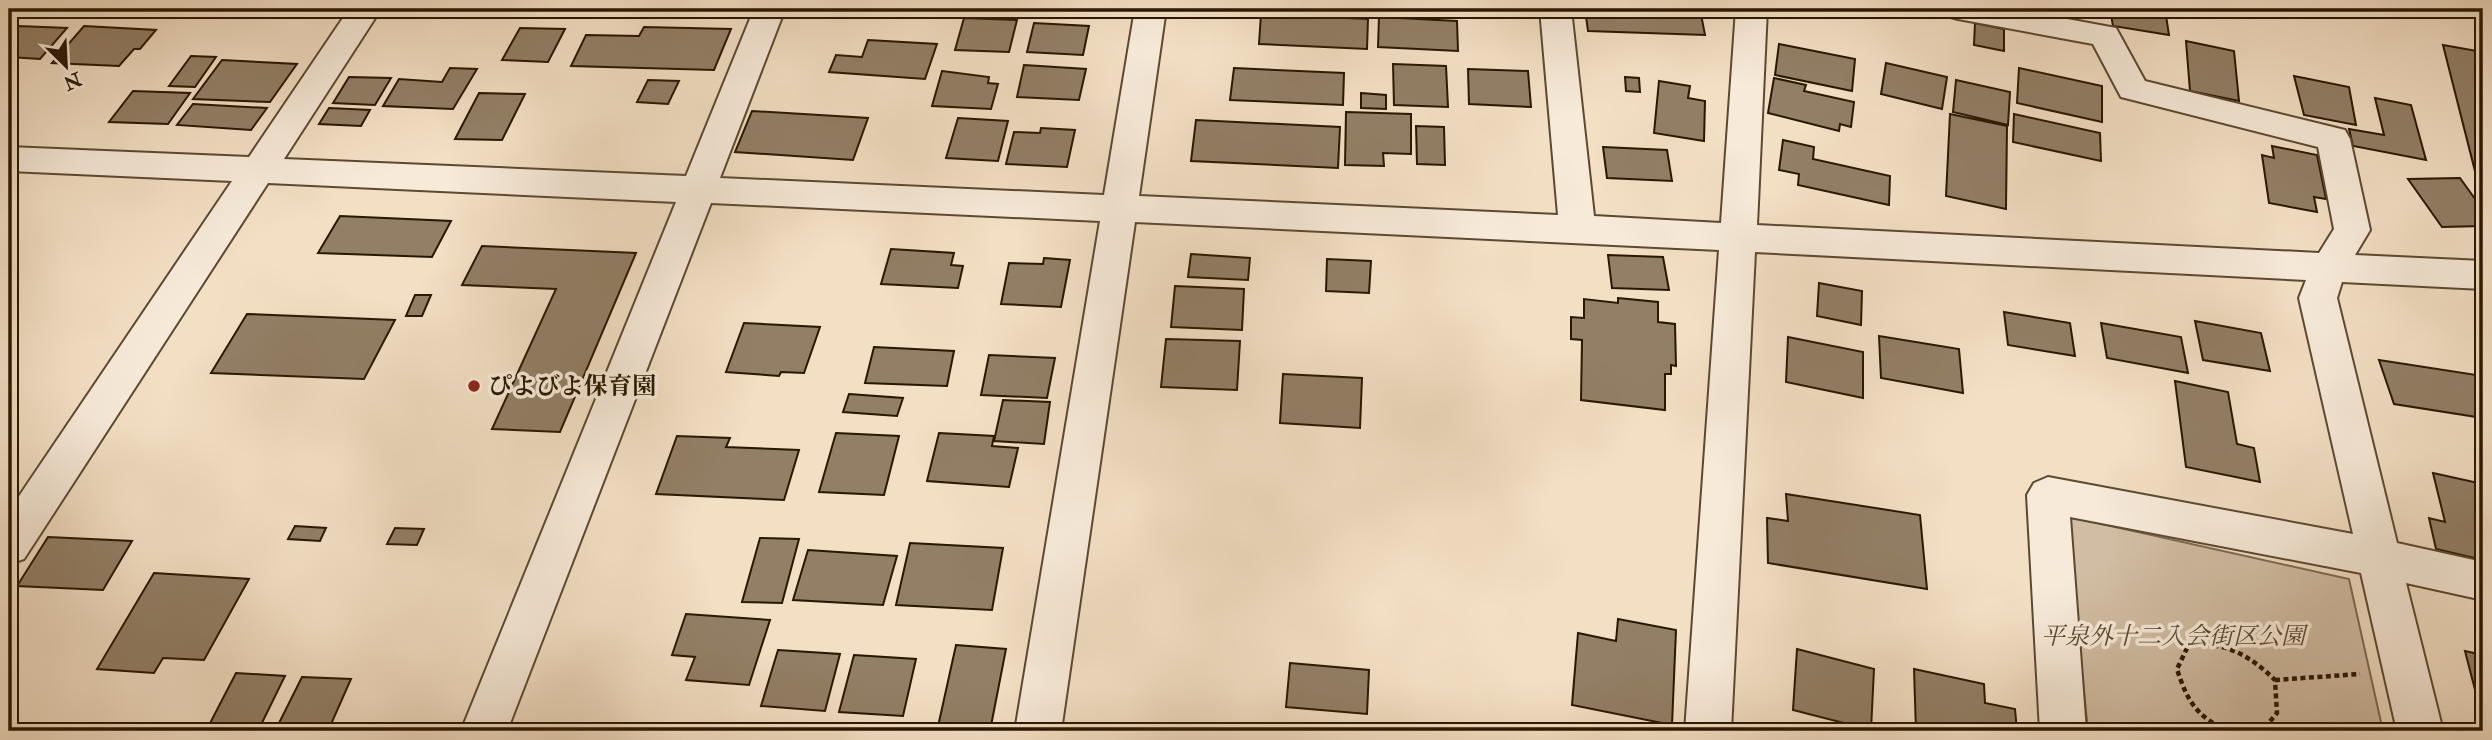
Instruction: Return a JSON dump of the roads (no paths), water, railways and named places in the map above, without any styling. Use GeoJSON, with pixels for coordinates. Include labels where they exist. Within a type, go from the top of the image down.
{"type":"FeatureCollection","features":[{"type":"Feature","properties":{"kind":"street"},"geometry":{"type":"LineString","coordinates":[[9,546],[365,9]]}},
{"type":"Feature","properties":{"kind":"street"},"geometry":{"type":"LineString","coordinates":[[484,731],[770,9]]}},
{"type":"Feature","properties":{"kind":"street"},"geometry":{"type":"LineString","coordinates":[[1038,731],[1151,9]]}},
{"type":"Feature","properties":{"kind":"street"},"geometry":{"type":"LineString","coordinates":[[1556,9],[1577,229]]}},
{"type":"Feature","properties":{"kind":"street"},"geometry":{"type":"LineString","coordinates":[[1708,731],[1752,9]]}},
{"type":"Feature","properties":{"kind":"street"},"geometry":{"type":"LineString","coordinates":[[1958,9],[2105,36],[2133,89],[2333,139],[2352,230],[2329,267],[2318,298],[2420,731]]}},
{"type":"Feature","properties":{"kind":"street"},"geometry":{"type":"LineString","coordinates":[[9,159],[1577,229],[2483,275]]}},
{"type":"Feature","properties":{"kind":"street"},"geometry":{"type":"LineString","coordinates":[[2063,731],[2048,495],[2381,558],[2483,581]]}},
{"type":"Feature","properties":{"kind":"place","name":"ぴよびよ保育園"},"geometry":{"type":"Point","coordinates":[474,386]}},
{"type":"Feature","properties":{"kind":"park label","name":"平泉外十二入会街区公園"},"geometry":{"type":"Point","coordinates":[2173,636]}}]}
